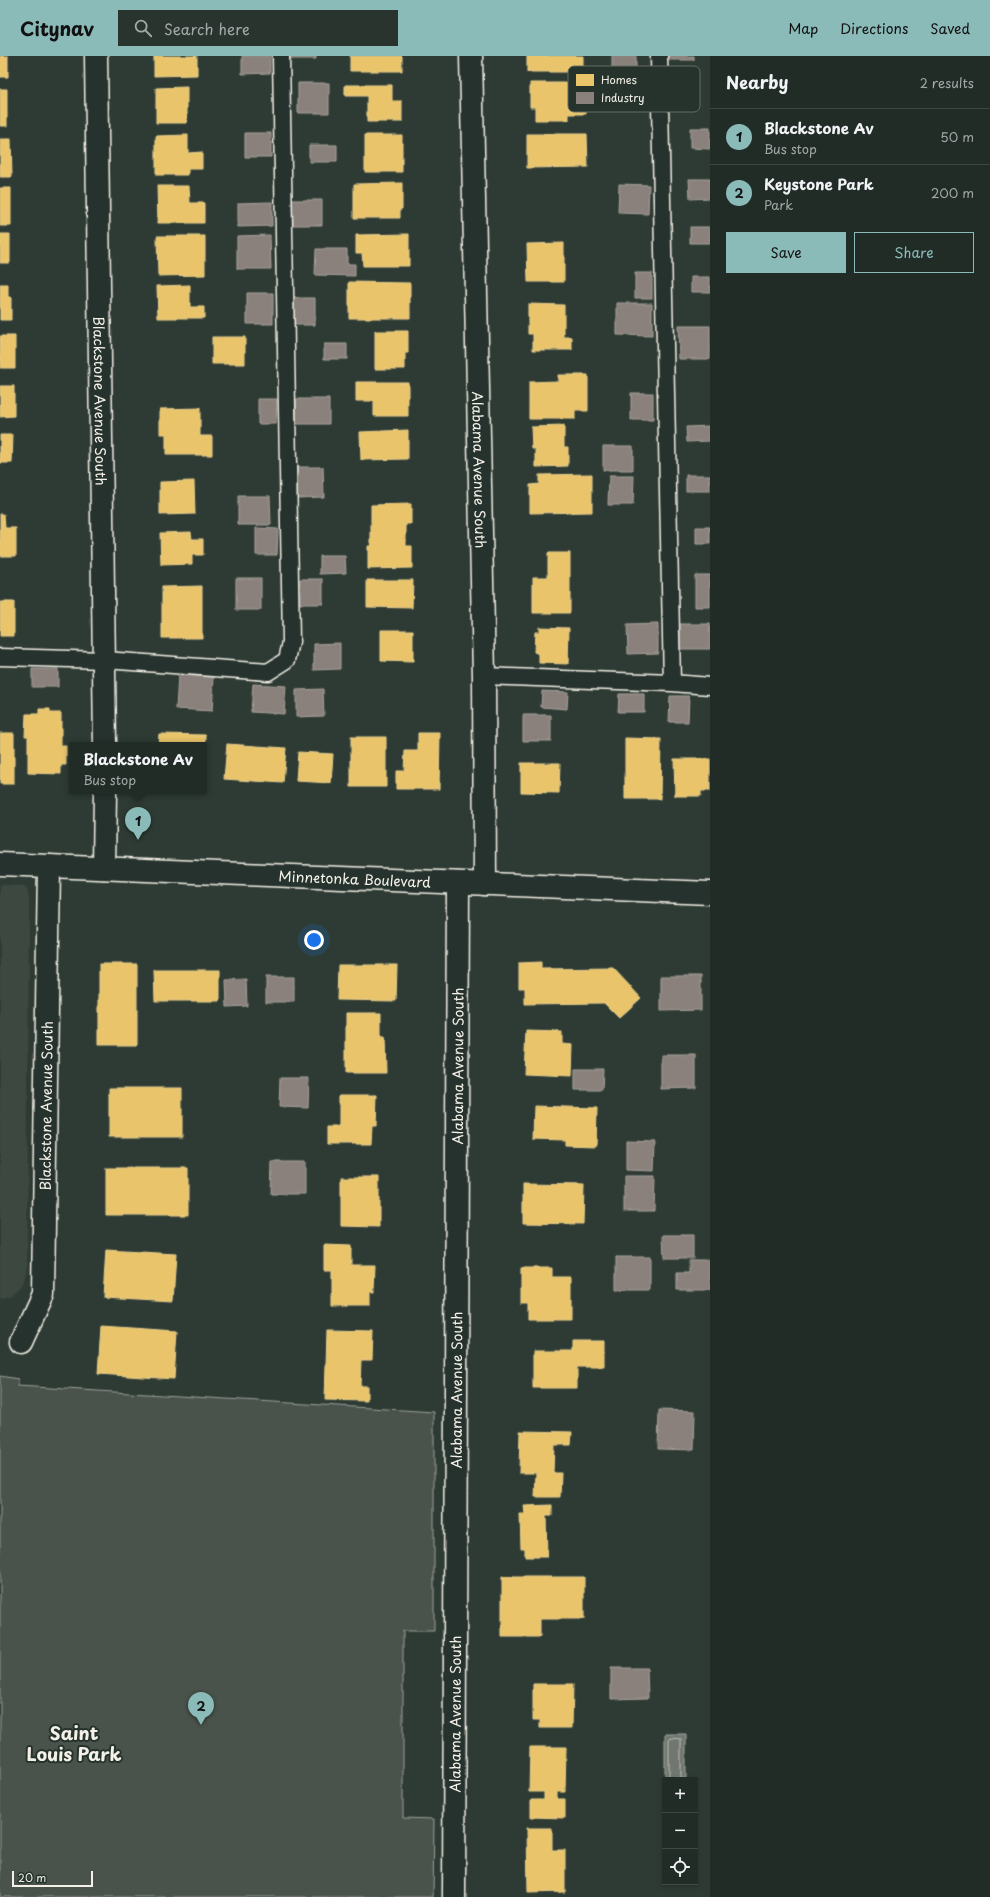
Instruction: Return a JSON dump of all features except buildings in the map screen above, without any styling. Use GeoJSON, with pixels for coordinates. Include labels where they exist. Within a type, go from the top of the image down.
{"type":"FeatureCollection","features":[{"type":"Feature","properties":{"kind":"street","name":"Blackstone Avenue South"},"geometry":{"type":"LineString","coordinates":[[96,56],[105,742]]}},
{"type":"Feature","properties":{"kind":"street","name":"Alabama Avenue South"},"geometry":{"type":"LineString","coordinates":[[471,56],[484,676],[485,884]]}},
{"type":"Feature","properties":{"kind":"street"},"geometry":{"type":"LineString","coordinates":[[104,868],[105,794]]}},
{"type":"Feature","properties":{"kind":"street","name":"Minnetonka Boulevard"},"geometry":{"type":"LineString","coordinates":[[0,864],[710,893]]}},
{"type":"Feature","properties":{"kind":"street","name":"Blackstone Avenue South"},"geometry":{"type":"LineString","coordinates":[[21,1342],[43,1294],[48,866]]}},
{"type":"Feature","properties":{"kind":"street","name":"Alabama Avenue South"},"geometry":{"type":"LineString","coordinates":[[454,1897],[458,883]]}},
{"type":"Feature","properties":{"kind":"lane"},"geometry":{"type":"LineString","coordinates":[[0,657],[105,660],[268,672],[287,660],[291,642],[281,56]]}},
{"type":"Feature","properties":{"kind":"lane"},"geometry":{"type":"LineString","coordinates":[[659,56],[659,66]]}},
{"type":"Feature","properties":{"kind":"lane"},"geometry":{"type":"LineString","coordinates":[[660,112],[672,684]]}},
{"type":"Feature","properties":{"kind":"lane"},"geometry":{"type":"LineString","coordinates":[[484,676],[710,686]]}},
{"type":"Feature","properties":{"kind":"shaded area"},"geometry":{"type":"Polygon","coordinates":[[[0,885],[23,886],[27,890],[29,897],[29,931],[27,1267],[25,1277],[20,1287],[11,1295],[0,1299],[0,885]]]}},
{"type":"Feature","properties":{"kind":"shaded area"},"geometry":{"type":"Polygon","coordinates":[[[0,1376],[18,1379],[18,1386],[434,1412],[434,1631],[403,1631],[403,1818],[434,1819],[433,1897],[0,1897],[0,1376]]]}},
{"type":"Feature","properties":{"kind":"water"},"geometry":{"type":"Polygon","coordinates":[[[665,1734],[686,1734],[686,1777],[665,1777],[665,1734]]]}},
{"type":"Feature","properties":{"kind":"place","name":"Blackstone Av"},"geometry":{"type":"Point","coordinates":[138,840]}},
{"type":"Feature","properties":{"kind":"place","name":"Keystone Park"},"geometry":{"type":"Point","coordinates":[201,1725]}},
{"type":"Feature","properties":{"kind":"district","name":"Saint Louis Park"},"geometry":{"type":"Point","coordinates":[74,1742]}}]}
